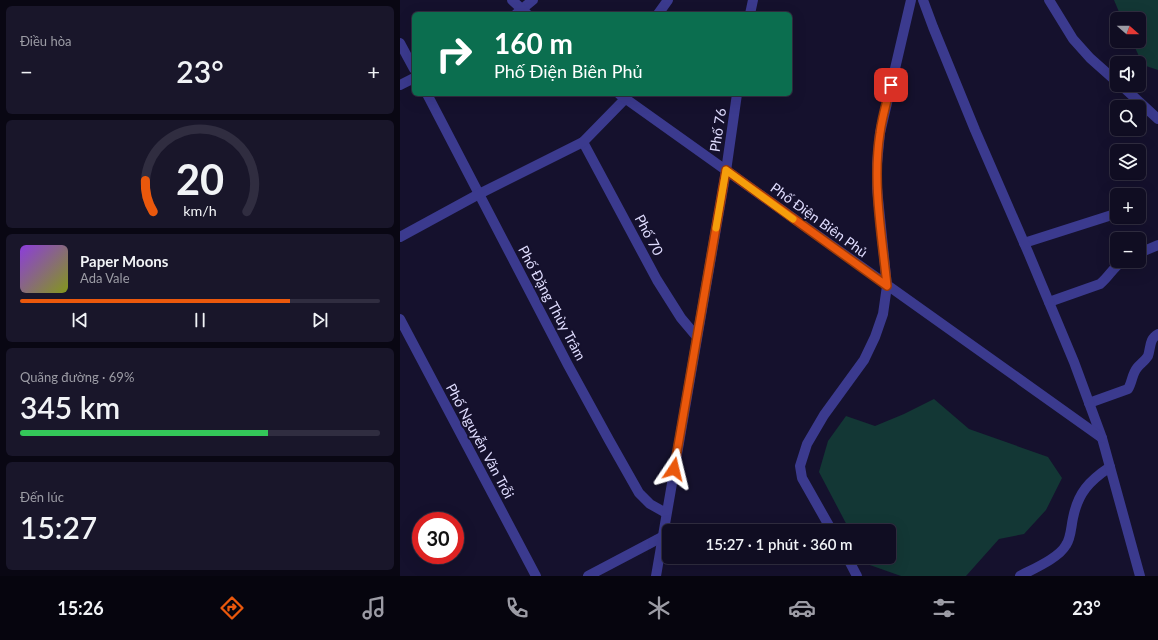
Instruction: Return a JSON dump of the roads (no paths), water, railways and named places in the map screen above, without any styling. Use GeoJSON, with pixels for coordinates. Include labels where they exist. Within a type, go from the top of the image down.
{"type":"FeatureCollection","features":[{"type":"Feature","properties":{"kind":"street"},"geometry":{"type":"LineString","coordinates":[[512,0],[521,12]]}},
{"type":"Feature","properties":{"kind":"street"},"geometry":{"type":"LineString","coordinates":[[523,12],[533,0]]}},
{"type":"Feature","properties":{"kind":"street"},"geometry":{"type":"LineString","coordinates":[[659,12],[668,0]]}},
{"type":"Feature","properties":{"kind":"street"},"geometry":{"type":"LineString","coordinates":[[750,12],[753,0]]}},
{"type":"Feature","properties":{"kind":"street"},"geometry":{"type":"LineString","coordinates":[[828,524],[802,478],[800,466],[808,444],[824,415],[864,360],[875,337],[883,314],[887,286],[877,188],[879,140],[911,0]]}},
{"type":"Feature","properties":{"kind":"street"},"geometry":{"type":"LineString","coordinates":[[923,0],[962,101],[1024,243],[1090,403],[1102,438],[1140,576]]}},
{"type":"Feature","properties":{"kind":"street"},"geometry":{"type":"LineString","coordinates":[[1049,0],[1073,39],[1090,58],[1110,76]]}},
{"type":"Feature","properties":{"kind":"street"},"geometry":{"type":"LineString","coordinates":[[400,43],[412,65]]}},
{"type":"Feature","properties":{"kind":"street"},"geometry":{"type":"LineString","coordinates":[[400,85],[412,79]]}},
{"type":"Feature","properties":{"kind":"street"},"geometry":{"type":"LineString","coordinates":[[1129,92],[1158,119]]}},
{"type":"Feature","properties":{"kind":"street","name":"Phố Đặng Thùy Trâm"},"geometry":{"type":"LineString","coordinates":[[428,96],[568,365],[639,493],[650,504],[666,514]]}},
{"type":"Feature","properties":{"kind":"street"},"geometry":{"type":"LineString","coordinates":[[400,237],[479,194],[583,142],[622,96]]}},
{"type":"Feature","properties":{"kind":"street","name":"Phố Điện Biên Phủ"},"geometry":{"type":"LineString","coordinates":[[622,96],[1102,438]]}},
{"type":"Feature","properties":{"kind":"street","name":"Phố 76"},"geometry":{"type":"LineString","coordinates":[[664,524],[738,96]]}},
{"type":"Feature","properties":{"kind":"street","name":"Phố 70"},"geometry":{"type":"LineString","coordinates":[[583,142],[657,280],[680,318],[697,337]]}},
{"type":"Feature","properties":{"kind":"street"},"geometry":{"type":"LineString","coordinates":[[1024,243],[1110,216]]}},
{"type":"Feature","properties":{"kind":"street"},"geometry":{"type":"LineString","coordinates":[[1146,250],[1158,245]]}},
{"type":"Feature","properties":{"kind":"street"},"geometry":{"type":"LineString","coordinates":[[1049,302],[1100,284],[1107,278],[1114,268]]}},
{"type":"Feature","properties":{"kind":"street","name":"Phố Nguyễn Văn Trỗi"},"geometry":{"type":"LineString","coordinates":[[400,319],[536,576]]}},
{"type":"Feature","properties":{"kind":"street"},"geometry":{"type":"LineString","coordinates":[[1090,403],[1128,389],[1132,375],[1137,367],[1147,358],[1151,340],[1158,334]]}},
{"type":"Feature","properties":{"kind":"street"},"geometry":{"type":"LineString","coordinates":[[1020,576],[1060,553],[1066,546],[1070,537],[1073,516],[1087,485],[1110,467]]}},
{"type":"Feature","properties":{"kind":"street"},"geometry":{"type":"LineString","coordinates":[[588,576],[662,537]]}},
{"type":"Feature","properties":{"kind":"street","name":"Phố 76"},"geometry":{"type":"LineString","coordinates":[[656,576],[662,537]]}},
{"type":"Feature","properties":{"kind":"street"},"geometry":{"type":"LineString","coordinates":[[851,564],[857,576]]}}]}
